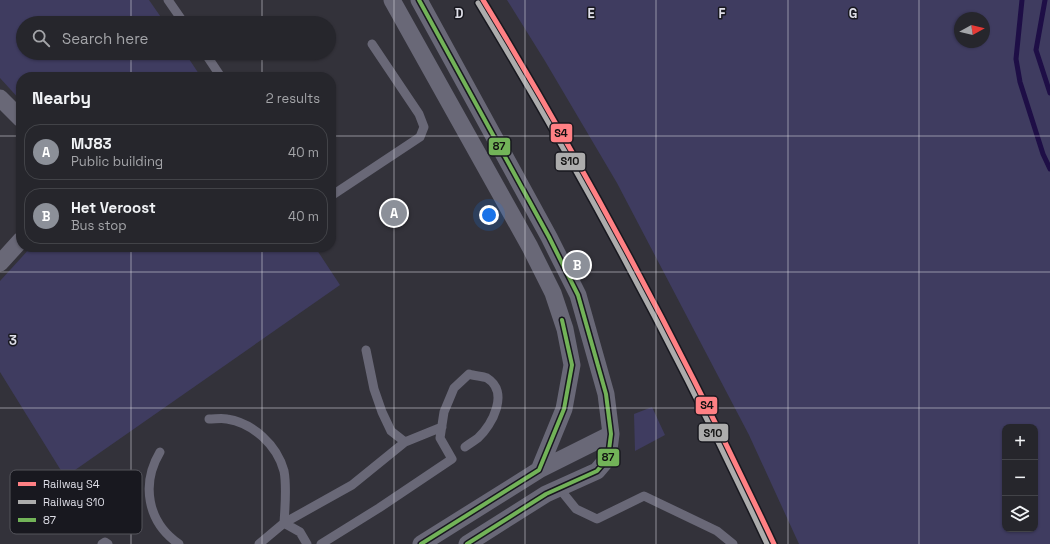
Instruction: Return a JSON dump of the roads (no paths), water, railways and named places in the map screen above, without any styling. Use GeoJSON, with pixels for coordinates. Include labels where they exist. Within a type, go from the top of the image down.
{"type":"FeatureCollection","features":[{"type":"Feature","properties":{"kind":"street"},"geometry":{"type":"LineString","coordinates":[[392,0],[530,247],[553,293],[565,329],[572,365],[564,409],[540,470]]}},
{"type":"Feature","properties":{"kind":"street"},"geometry":{"type":"LineString","coordinates":[[419,0],[545,230],[578,295],[606,394],[611,434],[608,458],[598,471],[559,488],[468,544],[454,523]]}},
{"type":"Feature","properties":{"kind":"street"},"geometry":{"type":"LineString","coordinates":[[0,98],[16,114]]}},
{"type":"Feature","properties":{"kind":"street"},"geometry":{"type":"LineString","coordinates":[[0,263],[16,245]]}},
{"type":"Feature","properties":{"kind":"street"},"geometry":{"type":"LineString","coordinates":[[421,544],[540,470],[611,434]]}},
{"type":"Feature","properties":{"kind":"street"},"geometry":{"type":"LineString","coordinates":[[540,470],[559,488]]}},
{"type":"Feature","properties":{"kind":"lane"},"geometry":{"type":"LineString","coordinates":[[168,0],[179,16]]}},
{"type":"Feature","properties":{"kind":"lane"},"geometry":{"type":"LineString","coordinates":[[336,193],[420,137],[424,127],[419,114],[372,44]]}},
{"type":"Feature","properties":{"kind":"lane"},"geometry":{"type":"LineString","coordinates":[[210,60],[218,72]]}},
{"type":"Feature","properties":{"kind":"lane"},"geometry":{"type":"LineString","coordinates":[[366,350],[374,389],[382,412],[391,431],[405,442]]}},
{"type":"Feature","properties":{"kind":"lane"},"geometry":{"type":"LineString","coordinates":[[321,544],[379,508],[452,459],[440,438],[444,412],[454,388],[469,374],[487,378],[496,386],[499,399],[490,422],[478,438],[465,447]]}},
{"type":"Feature","properties":{"kind":"lane"},"geometry":{"type":"LineString","coordinates":[[209,419],[227,419],[245,424],[261,434],[275,452],[284,471],[284,523]]}},
{"type":"Feature","properties":{"kind":"lane"},"geometry":{"type":"LineString","coordinates":[[259,544],[284,523],[352,485],[405,442],[442,427]]}},
{"type":"Feature","properties":{"kind":"lane"},"geometry":{"type":"LineString","coordinates":[[160,452],[149,484],[150,504],[159,524],[172,539],[179,544]]}},
{"type":"Feature","properties":{"kind":"lane"},"geometry":{"type":"LineString","coordinates":[[559,488],[576,509],[597,519],[644,496],[718,532],[733,544]]}},
{"type":"Feature","properties":{"kind":"lane"},"geometry":{"type":"LineString","coordinates":[[284,523],[300,532],[307,544]]}},
{"type":"Feature","properties":{"kind":"lane"},"geometry":{"type":"LineString","coordinates":[[102,544],[105,542],[108,544]]}},
{"type":"Feature","properties":{"kind":"waterway"},"geometry":{"type":"LineString","coordinates":[[1022,0],[1016,59],[1020,82],[1043,154],[1050,169]]}},
{"type":"Feature","properties":{"kind":"waterway"},"geometry":{"type":"LineString","coordinates":[[1045,0],[1036,50],[1050,93]]}},
{"type":"Feature","properties":{"kind":"rail line","name":"S4"},"geometry":{"type":"LineString","coordinates":[[483,0],[523,66],[636,268],[741,474],[774,544]]}},
{"type":"Feature","properties":{"kind":"rail line","name":"S10"},"geometry":{"type":"LineString","coordinates":[[478,3],[556,135],[630,269],[700,406],[767,544]]}},
{"type":"Feature","properties":{"kind":"place","name":"MJ83"},"geometry":{"type":"Point","coordinates":[394,213]}},
{"type":"Feature","properties":{"kind":"place","name":"Het Veroost"},"geometry":{"type":"Point","coordinates":[577,265]}}]}
